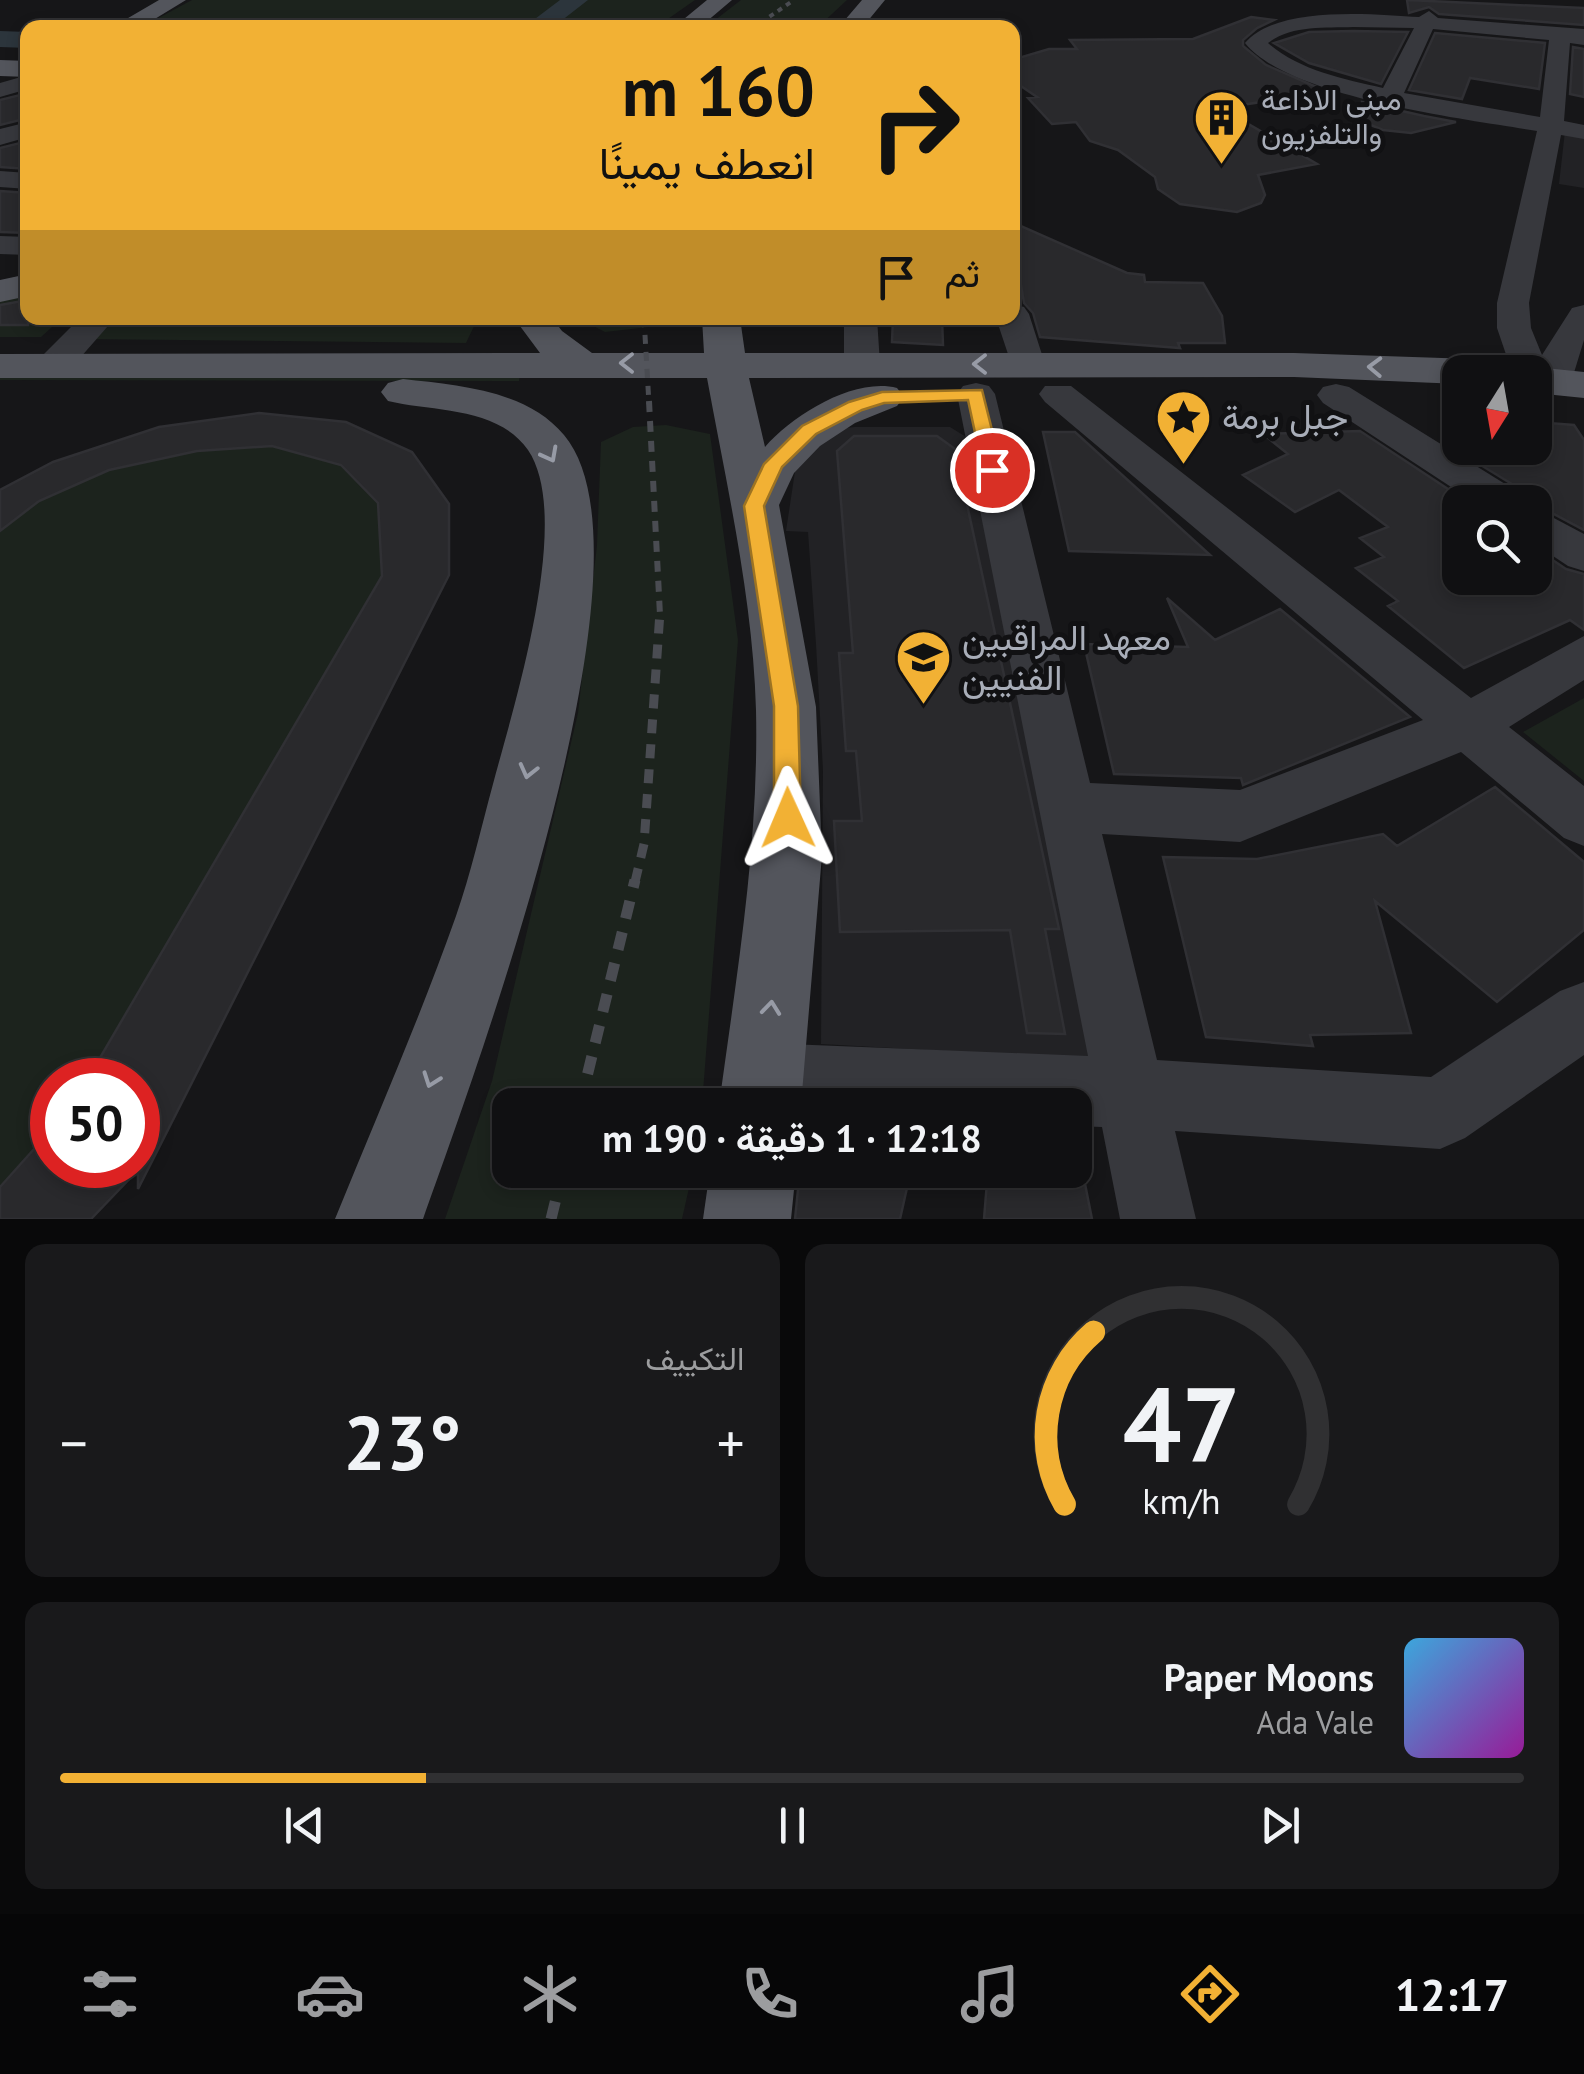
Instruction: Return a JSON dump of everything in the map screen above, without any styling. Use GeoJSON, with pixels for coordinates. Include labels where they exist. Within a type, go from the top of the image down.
{"type":"FeatureCollection","features":[{"type":"Feature","properties":{"kind":"main road"},"geometry":{"type":"LineString","coordinates":[[137,20],[175,0]]}},
{"type":"Feature","properties":{"kind":"main road"},"geometry":{"type":"LineString","coordinates":[[695,20],[721,0]]}},
{"type":"Feature","properties":{"kind":"main road"},"geometry":{"type":"LineString","coordinates":[[706,20],[731,0]]}},
{"type":"Feature","properties":{"kind":"main road"},"geometry":{"type":"LineString","coordinates":[[856,20],[874,0]]}},
{"type":"Feature","properties":{"kind":"main road"},"geometry":{"type":"LineString","coordinates":[[538,325],[548,340],[580,364]]}},
{"type":"Feature","properties":{"kind":"main road"},"geometry":{"type":"LineString","coordinates":[[0,366],[580,364],[726,359],[976,394],[1042,379],[1442,399]]}},
{"type":"Feature","properties":{"kind":"main road"},"geometry":{"type":"LineString","coordinates":[[0,395],[404,392],[726,359]]}},
{"type":"Feature","properties":{"kind":"main road"},"geometry":{"type":"LineString","coordinates":[[726,359],[786,706],[788,855],[762,1088]]}},
{"type":"Feature","properties":{"kind":"main road"},"geometry":{"type":"LineString","coordinates":[[754,506],[774,464],[790,446],[872,381],[1042,379],[1294,365],[1442,371]]}},
{"type":"Feature","properties":{"kind":"main road"},"geometry":{"type":"LineString","coordinates":[[379,1219],[494,910],[562,629],[570,509],[551,448],[525,425],[466,400],[404,392]]}},
{"type":"Feature","properties":{"kind":"main road"},"geometry":{"type":"LineString","coordinates":[[747,1219],[751,1188]]}},
{"type":"Feature","properties":{"kind":"street"},"geometry":{"type":"LineString","coordinates":[[1554,389],[1514,328],[1513,303],[1551,126],[1576,37],[1383,6],[1280,19],[1266,26],[1255,42],[1261,54],[1291,69],[1391,96],[1551,126],[1584,132]]}},
{"type":"Feature","properties":{"kind":"street"},"geometry":{"type":"LineString","coordinates":[[1391,96],[1429,16]]}},
{"type":"Feature","properties":{"kind":"street"},"geometry":{"type":"LineString","coordinates":[[1554,389],[1560,350],[1584,315]]}},
{"type":"Feature","properties":{"kind":"street"},"geometry":{"type":"LineString","coordinates":[[52,367],[91,325]]}},
{"type":"Feature","properties":{"kind":"street"},"geometry":{"type":"LineString","coordinates":[[861,325],[872,381]]}},
{"type":"Feature","properties":{"kind":"street"},"geometry":{"type":"LineString","coordinates":[[1017,325],[1042,379],[1584,820]]}},
{"type":"Feature","properties":{"kind":"street"},"geometry":{"type":"LineString","coordinates":[[976,394],[1158,1219]]}},
{"type":"Feature","properties":{"kind":"street"},"geometry":{"type":"LineString","coordinates":[[1336,395],[1476,485]]}},
{"type":"Feature","properties":{"kind":"street"},"geometry":{"type":"LineString","coordinates":[[1552,534],[1584,554]]}},
{"type":"Feature","properties":{"kind":"street"},"geometry":{"type":"LineString","coordinates":[[1067,808],[1240,816],[1468,726],[1584,655]]}},
{"type":"Feature","properties":{"kind":"street"},"geometry":{"type":"LineString","coordinates":[[1092,1092],[1440,1113],[1584,1015]]}},
{"type":"Feature","properties":{"kind":"shaded area"},"geometry":{"type":"Polygon","coordinates":[[[192,0],[695,0],[666,20],[155,20],[192,0]]]}},
{"type":"Feature","properties":{"kind":"shaded area"},"geometry":{"type":"Polygon","coordinates":[[[741,0],[847,0],[826,20],[715,20],[741,0]]]}},
{"type":"Feature","properties":{"kind":"shaded area"},"geometry":{"type":"Polygon","coordinates":[[[1565,131],[1584,135],[1584,188],[1559,184],[1565,131]]]}},
{"type":"Feature","properties":{"kind":"shaded area"},"geometry":{"type":"Polygon","coordinates":[[[20,282],[20,325],[54,325],[41,337],[0,337],[0,287],[20,282]]]}},
{"type":"Feature","properties":{"kind":"shaded area"},"geometry":{"type":"Polygon","coordinates":[[[93,325],[475,325],[466,343],[78,339],[93,325]]]}},
{"type":"Feature","properties":{"kind":"shaded area"},"geometry":{"type":"Polygon","coordinates":[[[592,325],[667,325],[605,332],[592,325]]]}},
{"type":"Feature","properties":{"kind":"shaded area"},"geometry":{"type":"Polygon","coordinates":[[[0,373],[520,373],[519,381],[0,380],[0,373]]]}},
{"type":"Feature","properties":{"kind":"shaded area"},"geometry":{"type":"Polygon","coordinates":[[[259,413],[346,422],[412,452],[449,504],[449,575],[160,1146],[160,1058],[30,1058],[30,1188],[121,1188],[91,1219],[0,1219],[0,490],[64,459],[157,431],[259,413]]]}},
{"type":"Feature","properties":{"kind":"shaded area"},"geometry":{"type":"Polygon","coordinates":[[[666,425],[710,434],[738,640],[703,1088],[492,1088],[492,1188],[689,1188],[682,1219],[445,1219],[492,1081],[578,713],[597,545],[601,442],[633,427],[666,425]]]}},
{"type":"Feature","properties":{"kind":"shaded area","name":"معهد المراقبين الفنيين"},"geometry":{"type":"Polygon","coordinates":[[[950,427],[979,445],[1107,1060],[821,1044],[823,770],[816,644],[808,532],[786,531],[796,465],[836,429],[950,427]]]}},
{"type":"Feature","properties":{"kind":"shaded area"},"geometry":{"type":"Polygon","coordinates":[[[1584,698],[1584,781],[1523,732],[1584,698]]]}},
{"type":"Feature","properties":{"kind":"building"},"geometry":{"type":"Polygon","coordinates":[[[1407,0],[1584,8],[1584,25],[1439,14],[1429,7],[1409,13],[1407,0]]]}},
{"type":"Feature","properties":{"kind":"building"},"geometry":{"type":"Polygon","coordinates":[[[1251,17],[1274,20],[1257,28],[1243,40],[1243,46],[1266,65],[1328,92],[1221,108],[1317,164],[1258,175],[1265,195],[1261,203],[1237,212],[1180,204],[1158,189],[1155,177],[1118,150],[1090,141],[1076,122],[1052,124],[1028,98],[1037,97],[1020,85],[1020,58],[1049,49],[1077,49],[1070,40],[1193,39],[1251,17]]]}},
{"type":"Feature","properties":{"kind":"building"},"geometry":{"type":"Polygon","coordinates":[[[1309,32],[1408,32],[1381,84],[1309,63],[1274,43],[1309,32]]]}},
{"type":"Feature","properties":{"kind":"building"},"geometry":{"type":"Polygon","coordinates":[[[1435,33],[1545,43],[1539,89],[1470,78],[1462,99],[1409,90],[1435,33]]]}},
{"type":"Feature","properties":{"kind":"building"},"geometry":{"type":"Polygon","coordinates":[[[1573,47],[1584,49],[1584,97],[1570,94],[1573,47]]]}},
{"type":"Feature","properties":{"kind":"building"},"geometry":{"type":"Polygon","coordinates":[[[20,95],[20,120],[0,125],[0,100],[20,95]]]}},
{"type":"Feature","properties":{"kind":"building"},"geometry":{"type":"Polygon","coordinates":[[[1362,102],[1456,122],[1411,133],[1383,130],[1363,122],[1362,102]]]}},
{"type":"Feature","properties":{"kind":"building"},"geometry":{"type":"Polygon","coordinates":[[[20,143],[20,168],[0,167],[0,148],[20,143]]]}},
{"type":"Feature","properties":{"kind":"building"},"geometry":{"type":"Polygon","coordinates":[[[0,191],[20,192],[20,233],[0,232],[0,191]]]}},
{"type":"Feature","properties":{"kind":"building"},"geometry":{"type":"Polygon","coordinates":[[[1020,226],[1127,273],[1144,275],[1145,282],[1203,283],[1222,316],[1225,343],[1178,343],[1180,348],[1040,337],[1033,313],[1024,303],[1020,226]]]}},
{"type":"Feature","properties":{"kind":"building"},"geometry":{"type":"Polygon","coordinates":[[[20,301],[20,325],[0,325],[0,305],[20,301]]]}},
{"type":"Feature","properties":{"kind":"building"},"geometry":{"type":"Polygon","coordinates":[[[893,325],[942,325],[943,345],[892,342],[893,325]]]}},
{"type":"Feature","properties":{"kind":"building"},"geometry":{"type":"Polygon","coordinates":[[[259,413],[346,422],[412,452],[449,504],[449,575],[160,1146],[160,1058],[100,1058],[382,576],[378,503],[341,465],[272,446],[197,451],[109,470],[39,501],[0,531],[0,490],[53,462],[159,427],[259,413]]]}},
{"type":"Feature","properties":{"kind":"building"},"geometry":{"type":"Polygon","coordinates":[[[1552,423],[1574,425],[1584,440],[1584,530],[1552,513],[1552,485],[1513,485],[1481,465],[1552,465],[1552,423]]]}},
{"type":"Feature","properties":{"kind":"building"},"geometry":{"type":"Polygon","coordinates":[[[1360,431],[1442,485],[1442,595],[1552,595],[1552,560],[1584,574],[1584,630],[1570,620],[1464,668],[1388,606],[1398,601],[1356,568],[1384,557],[1360,538],[1388,527],[1339,490],[1295,512],[1243,475],[1288,454],[1263,434],[1360,431]]]}},
{"type":"Feature","properties":{"kind":"building"},"geometry":{"type":"Polygon","coordinates":[[[1043,432],[1075,432],[1210,555],[1069,551],[1043,432]]]}},
{"type":"Feature","properties":{"kind":"building","name":"معهد المراقبين الفنيين"},"geometry":{"type":"Polygon","coordinates":[[[854,436],[937,436],[955,449],[1059,929],[1045,929],[1065,1034],[1027,1033],[1010,930],[840,932],[834,821],[862,821],[856,751],[846,751],[839,653],[853,653],[837,451],[854,436]]]}},
{"type":"Feature","properties":{"kind":"building"},"geometry":{"type":"Polygon","coordinates":[[[1167,598],[1215,640],[1280,609],[1410,717],[1243,785],[1241,778],[1114,774],[1084,644],[1188,647],[1167,598]]]}},
{"type":"Feature","properties":{"kind":"building"},"geometry":{"type":"Polygon","coordinates":[[[1495,787],[1584,862],[1584,930],[1497,1002],[1375,901],[1411,1033],[1310,1035],[1313,1046],[1206,1037],[1163,857],[1257,859],[1383,834],[1397,846],[1495,787]]]}},
{"type":"Feature","properties":{"kind":"building"},"geometry":{"type":"Polygon","coordinates":[[[30,1154],[30,1188],[121,1188],[91,1219],[0,1219],[0,1187],[30,1154]]]}},
{"type":"Feature","properties":{"kind":"building"},"geometry":{"type":"Polygon","coordinates":[[[798,1188],[907,1188],[900,1219],[795,1219],[798,1188]]]}},
{"type":"Feature","properties":{"kind":"building"},"geometry":{"type":"Polygon","coordinates":[[[987,1188],[1086,1188],[1092,1219],[984,1219],[987,1188]]]}},
{"type":"Feature","properties":{"kind":"waterway"},"geometry":{"type":"LineString","coordinates":[[547,20],[576,0]]}},
{"type":"Feature","properties":{"kind":"waterway"},"geometry":{"type":"LineString","coordinates":[[0,39],[20,40]]}},
{"type":"Feature","properties":{"kind":"railway"},"geometry":{"type":"LineString","coordinates":[[765,20],[794,0]]}},
{"type":"Feature","properties":{"kind":"railway"},"geometry":{"type":"LineString","coordinates":[[644,325],[649,404]]}},
{"type":"Feature","properties":{"kind":"railway"},"geometry":{"type":"LineString","coordinates":[[649,401],[660,613]]}},
{"type":"Feature","properties":{"kind":"railway"},"geometry":{"type":"LineString","coordinates":[[635,882],[644,844],[660,613]]}},
{"type":"Feature","properties":{"kind":"railway"},"geometry":{"type":"LineString","coordinates":[[584,1088],[635,880]]}},
{"type":"Feature","properties":{"kind":"railway"},"geometry":{"type":"LineString","coordinates":[[551,1219],[559,1188]]}},
{"type":"Feature","properties":{"kind":"place","name":"مبنى الاذاعة والتلفزيون"},"geometry":{"type":"Point","coordinates":[1222,166]}},
{"type":"Feature","properties":{"kind":"place","name":"جبل برمة"},"geometry":{"type":"Point","coordinates":[1183,466]}},
{"type":"Feature","properties":{"kind":"place","name":"معهد المراقبين الفنيين"},"geometry":{"type":"Point","coordinates":[923,707]}},
{"type":"Feature","properties":{"kind":"route"},"geometry":{"type":"LineString","coordinates":[[788,818],[786,706],[754,506],[762,484],[774,464],[809,430],[856,406],[882,398],[976,394],[992,470]]}}]}
